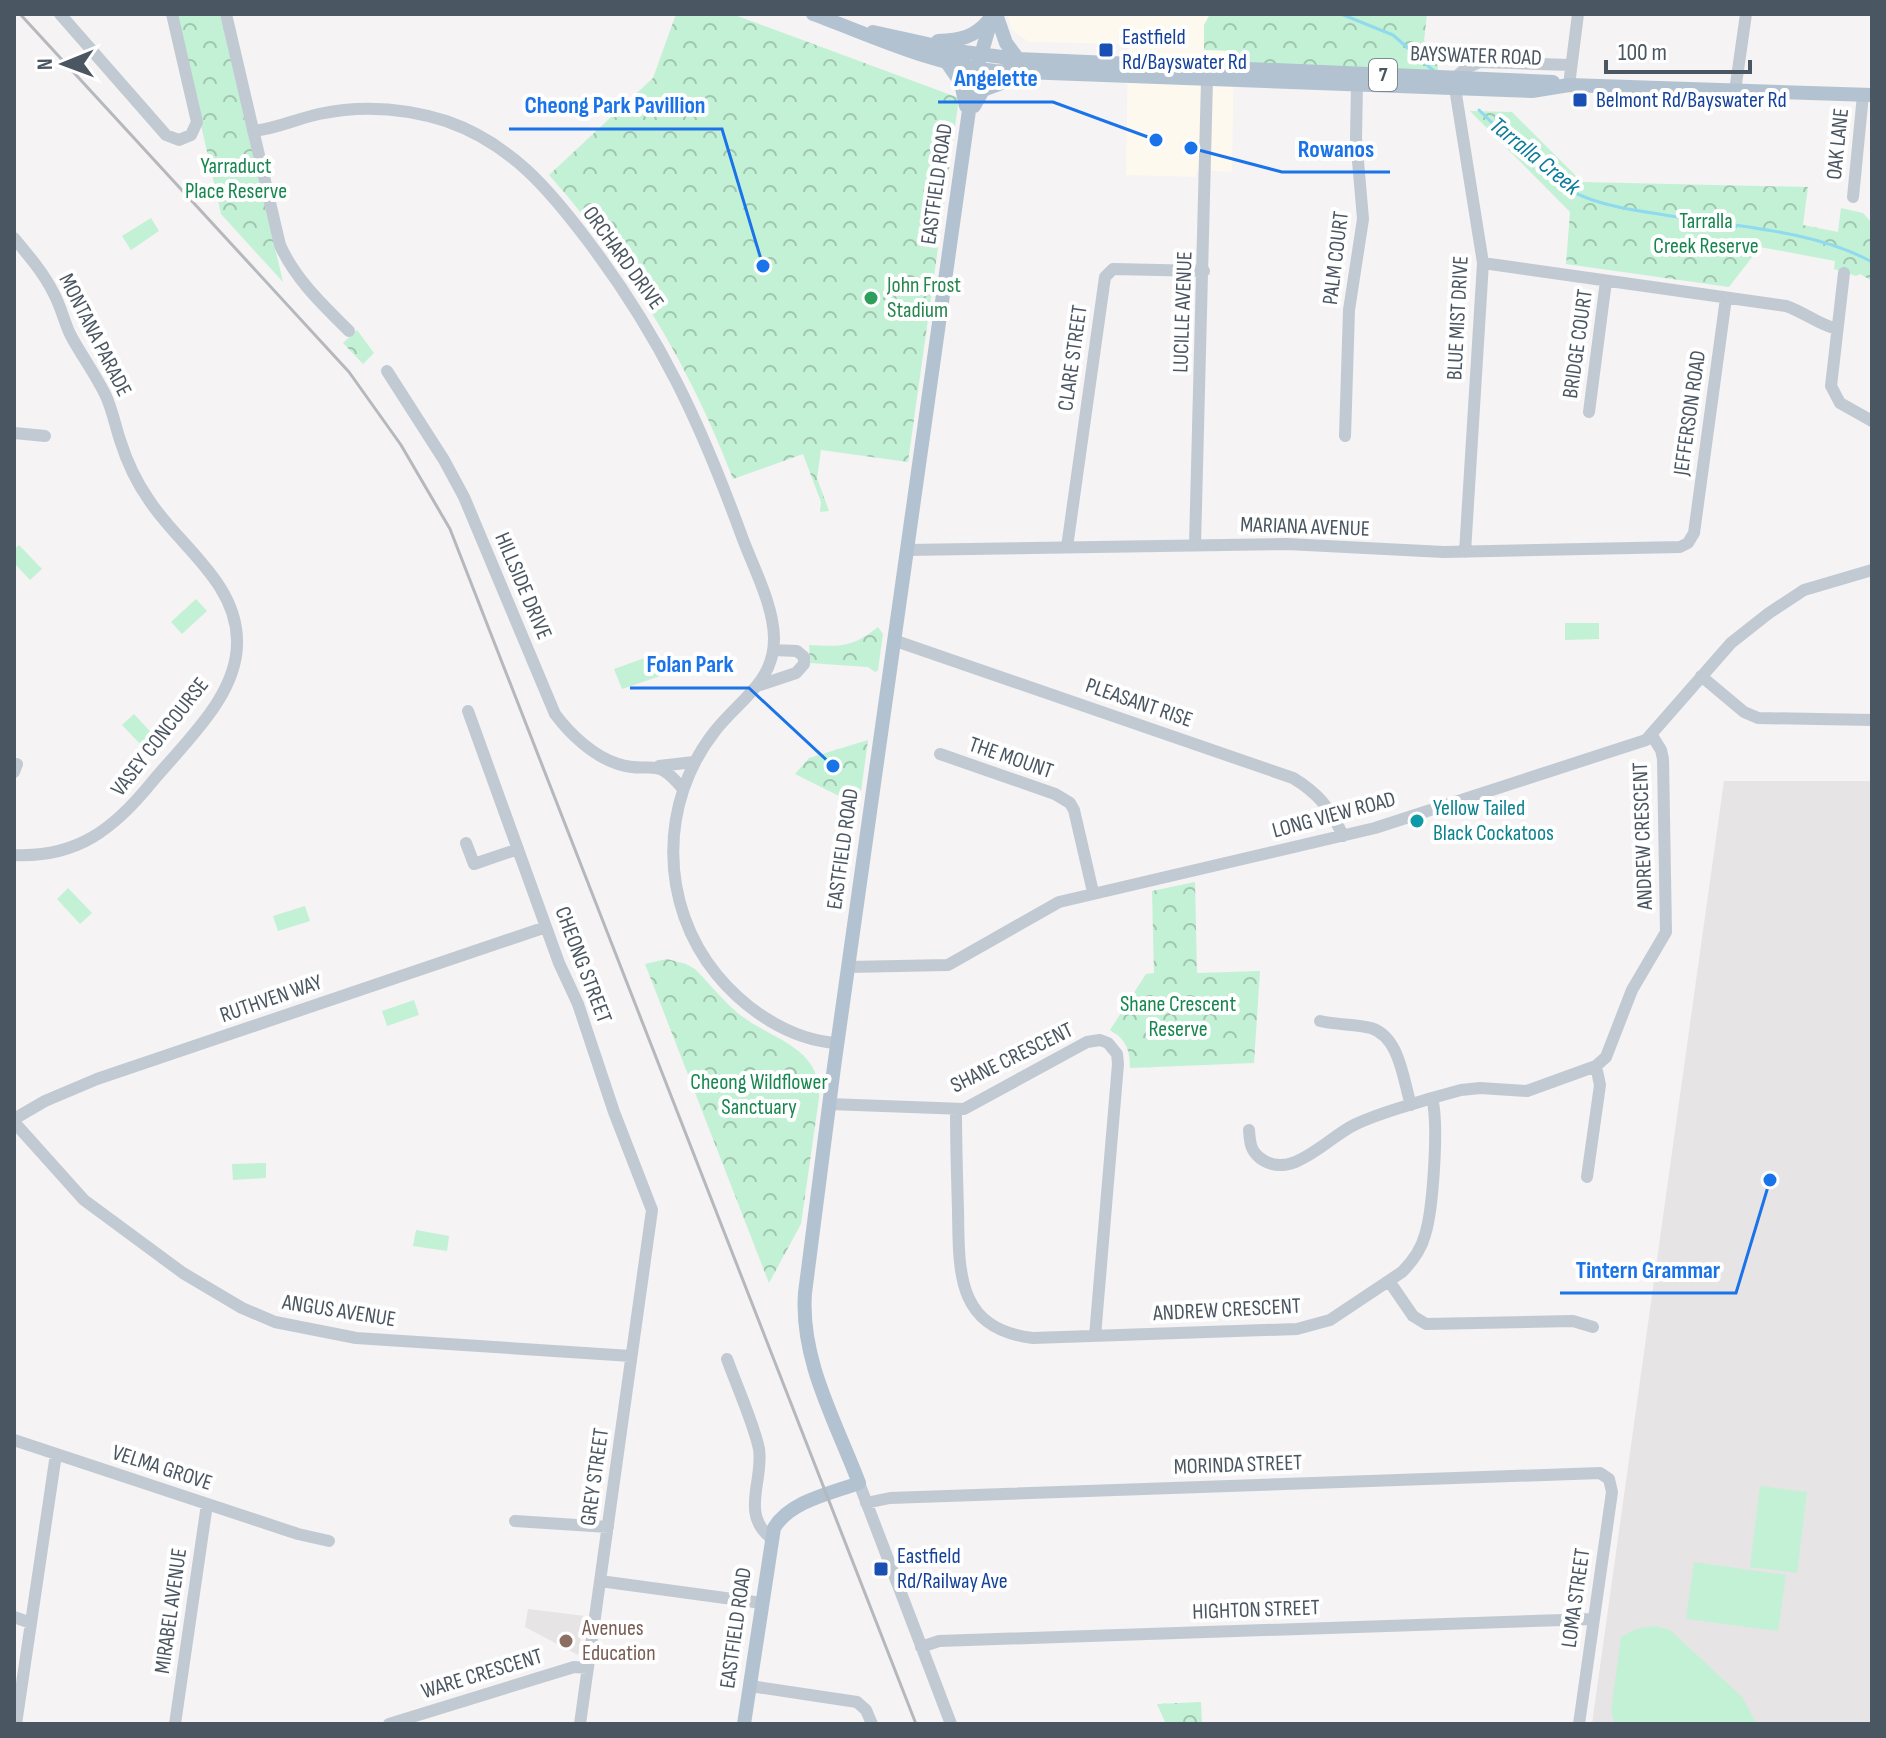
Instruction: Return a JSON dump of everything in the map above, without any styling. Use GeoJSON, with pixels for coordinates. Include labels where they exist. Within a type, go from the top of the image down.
{"type":"FeatureCollection","features":[{"type":"Feature","properties":{"kind":"main road","name":"BAYSWATER ROAD"},"geometry":{"type":"LineString","coordinates":[[813,14],[892,46],[948,64],[1018,59],[1455,83],[1532,91],[1569,85],[1868,95]]}},
{"type":"Feature","properties":{"kind":"main road"},"geometry":{"type":"LineString","coordinates":[[925,42],[969,38],[994,15],[1006,43],[1018,59]]}},
{"type":"Feature","properties":{"kind":"main road","name":"EASTFIELD ROAD"},"geometry":{"type":"LineString","coordinates":[[859,1483],[812,1363],[804,1323],[837,1043],[969,119],[979,62],[994,15]]}},
{"type":"Feature","properties":{"kind":"main road","name":"BAYSWATER ROAD"},"geometry":{"type":"LineString","coordinates":[[856,29],[925,42],[979,62],[1029,73],[1357,84],[1455,83]]}},
{"type":"Feature","properties":{"kind":"main road"},"geometry":{"type":"LineString","coordinates":[[948,64],[961,83],[969,119]]}},
{"type":"Feature","properties":{"kind":"main road"},"geometry":{"type":"LineString","coordinates":[[1197,67],[1207,80]]}},
{"type":"Feature","properties":{"kind":"main road"},"geometry":{"type":"LineString","coordinates":[[969,119],[983,90],[1029,73]]}},
{"type":"Feature","properties":{"kind":"main road"},"geometry":{"type":"LineString","coordinates":[[771,1538],[783,1516],[795,1508],[859,1483]]}},
{"type":"Feature","properties":{"kind":"main road","name":"EASTFIELD ROAD"},"geometry":{"type":"LineString","coordinates":[[744,1724],[771,1538]]}},
{"type":"Feature","properties":{"kind":"street"},"geometry":{"type":"LineString","coordinates":[[60,14],[166,135],[179,140],[185,139],[196,129],[197,122],[172,14]]}},
{"type":"Feature","properties":{"kind":"street"},"geometry":{"type":"LineString","coordinates":[[226,14],[280,245],[289,265],[349,331]]}},
{"type":"Feature","properties":{"kind":"street"},"geometry":{"type":"LineString","coordinates":[[1569,85],[1578,14]]}},
{"type":"Feature","properties":{"kind":"street"},"geometry":{"type":"LineString","coordinates":[[1735,91],[1746,14]]}},
{"type":"Feature","properties":{"kind":"street"},"geometry":{"type":"LineString","coordinates":[[1455,83],[1466,68],[1480,62],[1570,65]]}},
{"type":"Feature","properties":{"kind":"street","name":"LUCILLE AVENUE"},"geometry":{"type":"LineString","coordinates":[[1195,545],[1207,80]]}},
{"type":"Feature","properties":{"kind":"street","name":"BLUE MIST DRIVE"},"geometry":{"type":"LineString","coordinates":[[1455,83],[1483,263],[1465,552]]}},
{"type":"Feature","properties":{"kind":"street","name":"PALM COURT"},"geometry":{"type":"LineString","coordinates":[[1345,436],[1349,310],[1363,219],[1356,138],[1357,84]]}},
{"type":"Feature","properties":{"kind":"street","name":"OAK LANE"},"geometry":{"type":"LineString","coordinates":[[1853,197],[1868,95]]}},
{"type":"Feature","properties":{"kind":"street","name":"ORCHARD DRIVE"},"geometry":{"type":"LineString","coordinates":[[253,131],[350,110],[407,111],[443,121],[491,141],[510,153],[572,220],[618,281],[670,366],[706,442],[764,597],[773,625],[773,650]]}},
{"type":"Feature","properties":{"kind":"street","name":"MONTANA PARADE"},"geometry":{"type":"LineString","coordinates":[[14,238],[55,294],[66,325],[106,395],[121,444],[148,499]]}},
{"type":"Feature","properties":{"kind":"street"},"geometry":{"type":"LineString","coordinates":[[1483,263],[1786,306],[1837,329]]}},
{"type":"Feature","properties":{"kind":"street","name":"CLARE STREET"},"geometry":{"type":"LineString","coordinates":[[1067,547],[1105,277],[1113,269],[1204,271]]}},
{"type":"Feature","properties":{"kind":"street"},"geometry":{"type":"LineString","coordinates":[[1844,273],[1832,392],[1840,403],[1872,421]]}},
{"type":"Feature","properties":{"kind":"street","name":"BRIDGE COURT"},"geometry":{"type":"LineString","coordinates":[[1589,412],[1606,281]]}},
{"type":"Feature","properties":{"kind":"street","name":"JEFFERSON ROAD"},"geometry":{"type":"LineString","coordinates":[[1694,533],[1726,298]]}},
{"type":"Feature","properties":{"kind":"street","name":"HILLSIDE DRIVE"},"geometry":{"type":"LineString","coordinates":[[387,371],[464,497],[555,714],[575,736],[607,759],[628,766],[694,762]]}},
{"type":"Feature","properties":{"kind":"street"},"geometry":{"type":"LineString","coordinates":[[14,433],[45,436]]}},
{"type":"Feature","properties":{"kind":"street","name":"VASEY CONCOURSE"},"geometry":{"type":"LineString","coordinates":[[14,855],[40,854],[73,846],[99,834],[117,821],[208,714],[224,691],[232,672],[238,639],[229,603],[215,579],[148,499]]}},
{"type":"Feature","properties":{"kind":"street","name":"MARIANA AVENUE"},"geometry":{"type":"LineString","coordinates":[[908,550],[1287,544],[1465,552],[1675,548],[1688,543],[1694,533]]}},
{"type":"Feature","properties":{"kind":"street","name":"LONG VIEW ROAD"},"geometry":{"type":"LineString","coordinates":[[848,967],[948,965],[1059,902],[1375,828],[1646,740],[1731,643],[1769,613],[1804,590],[1872,570]]}},
{"type":"Feature","properties":{"kind":"street","name":"PLEASANT RISE"},"geometry":{"type":"LineString","coordinates":[[896,641],[1293,778],[1320,797],[1331,810],[1343,836]]}},
{"type":"Feature","properties":{"kind":"street"},"geometry":{"type":"LineString","coordinates":[[760,685],[796,673],[804,664],[804,657],[800,653],[773,650],[770,665],[760,685],[718,727],[694,762],[683,789],[673,835],[675,885],[685,920],[702,955],[725,984],[766,1018],[808,1037],[837,1043]]}},
{"type":"Feature","properties":{"kind":"street"},"geometry":{"type":"LineString","coordinates":[[1701,676],[1744,712],[1758,718],[1872,720]]}},
{"type":"Feature","properties":{"kind":"street","name":"CHEONG STREET"},"geometry":{"type":"LineString","coordinates":[[468,711],[652,1210],[649,1236]]}},
{"type":"Feature","properties":{"kind":"street","name":"ANDREW CRESCENT"},"geometry":{"type":"LineString","coordinates":[[1596,1066],[1606,1057],[1632,990],[1666,932],[1663,759],[1651,734]]}},
{"type":"Feature","properties":{"kind":"street","name":"THE MOUNT"},"geometry":{"type":"LineString","coordinates":[[940,754],[1055,794],[1070,803],[1077,820],[1093,892]]}},
{"type":"Feature","properties":{"kind":"street"},"geometry":{"type":"LineString","coordinates":[[659,766],[672,775],[683,789]]}},
{"type":"Feature","properties":{"kind":"street"},"geometry":{"type":"LineString","coordinates":[[466,843],[474,864],[518,849]]}},
{"type":"Feature","properties":{"kind":"street","name":"RUTHVEN WAY"},"geometry":{"type":"LineString","coordinates":[[14,1121],[45,1101],[97,1079],[546,927]]}},
{"type":"Feature","properties":{"kind":"street"},"geometry":{"type":"LineString","coordinates":[[1320,1021],[1369,1028],[1388,1039],[1394,1047],[1411,1105]]}},
{"type":"Feature","properties":{"kind":"street","name":"SHANE CRESCENT"},"geometry":{"type":"LineString","coordinates":[[829,1104],[964,1109],[1087,1042],[1100,1040],[1114,1049],[1118,1064],[1095,1336]]}},
{"type":"Feature","properties":{"kind":"street"},"geometry":{"type":"LineString","coordinates":[[1249,1130],[1250,1145],[1264,1161],[1291,1164],[1356,1124],[1432,1098],[1480,1088],[1527,1091],[1596,1066],[1600,1085],[1587,1177]]}},
{"type":"Feature","properties":{"kind":"street","name":"ANDREW CRESCENT"},"geometry":{"type":"LineString","coordinates":[[956,1110],[960,1270],[969,1299],[989,1322],[1012,1334],[1033,1338],[1309,1327],[1330,1320],[1410,1264],[1426,1231],[1437,1116],[1432,1098]]}},
{"type":"Feature","properties":{"kind":"street","name":"ANGUS AVENUE"},"geometry":{"type":"LineString","coordinates":[[14,1121],[84,1200],[183,1273],[242,1308],[275,1322],[356,1338],[631,1356]]}},
{"type":"Feature","properties":{"kind":"street","name":"GREY STREET"},"geometry":{"type":"LineString","coordinates":[[580,1724],[649,1236]]}},
{"type":"Feature","properties":{"kind":"street"},"geometry":{"type":"LineString","coordinates":[[1389,1281],[1413,1316],[1432,1325],[1573,1321],[1593,1327]]}},
{"type":"Feature","properties":{"kind":"street"},"geometry":{"type":"LineString","coordinates":[[727,1359],[759,1449],[754,1514],[771,1538]]}},
{"type":"Feature","properties":{"kind":"street","name":"VELMA GROVE"},"geometry":{"type":"LineString","coordinates":[[14,1440],[298,1534],[329,1541]]}},
{"type":"Feature","properties":{"kind":"street"},"geometry":{"type":"LineString","coordinates":[[16,1724],[56,1454]]}},
{"type":"Feature","properties":{"kind":"street","name":"MORINDA STREET"},"geometry":{"type":"LineString","coordinates":[[866,1503],[890,1498],[1581,1473],[1600,1473],[1609,1479]]}},
{"type":"Feature","properties":{"kind":"street","name":"LOMA STREET"},"geometry":{"type":"LineString","coordinates":[[1579,1724],[1612,1492],[1609,1479]]}},
{"type":"Feature","properties":{"kind":"street"},"geometry":{"type":"LineString","coordinates":[[859,1483],[951,1724]]}},
{"type":"Feature","properties":{"kind":"street","name":"MIRABEL AVENUE"},"geometry":{"type":"LineString","coordinates":[[175,1724],[207,1504]]}},
{"type":"Feature","properties":{"kind":"street"},"geometry":{"type":"LineString","coordinates":[[515,1521],[608,1527]]}},
{"type":"Feature","properties":{"kind":"street"},"geometry":{"type":"LineString","coordinates":[[600,1581],[762,1603]]}},
{"type":"Feature","properties":{"kind":"street"},"geometry":{"type":"LineString","coordinates":[[14,1617],[31,1623]]}},
{"type":"Feature","properties":{"kind":"street","name":"HIGHTON STREET"},"geometry":{"type":"LineString","coordinates":[[921,1647],[939,1641],[1594,1619]]}},
{"type":"Feature","properties":{"kind":"street","name":"WARE CRESCENT"},"geometry":{"type":"LineString","coordinates":[[389,1724],[574,1667],[588,1668]]}},
{"type":"Feature","properties":{"kind":"street"},"geometry":{"type":"LineString","coordinates":[[750,1686],[857,1702],[866,1710],[872,1724]]}},
{"type":"Feature","properties":{"kind":"shaded area"},"geometry":{"type":"Polygon","coordinates":[[[1007,14],[1210,14],[1204,25],[1234,50],[1232,172],[1197,170],[1196,177],[1126,175],[1128,44],[1029,42],[1012,30],[1007,14]]]}},
{"type":"Feature","properties":{"kind":"shaded area"},"geometry":{"type":"Polygon","coordinates":[[[1724,781],[1872,781],[1872,1724],[1592,1724],[1724,781]]]}},
{"type":"Feature","properties":{"kind":"shaded area","name":"Avenues Education"},"geometry":{"type":"Polygon","coordinates":[[[528,1609],[585,1616],[578,1655],[525,1627],[528,1609]]]}},
{"type":"Feature","properties":{"kind":"green space","name":"Yarraduct Place Reserve"},"geometry":{"type":"Polygon","coordinates":[[[176,14],[220,14],[283,282],[221,214],[176,14]]]}},
{"type":"Feature","properties":{"kind":"green space"},"geometry":{"type":"Polygon","coordinates":[[[676,14],[732,14],[959,98],[908,462],[821,450],[817,478],[829,511],[820,512],[821,502],[803,454],[733,479],[698,397],[655,319],[606,245],[549,175],[653,78],[676,14]]]}},
{"type":"Feature","properties":{"kind":"green space"},"geometry":{"type":"Polygon","coordinates":[[[1210,14],[1427,14],[1424,41],[1437,53],[1438,71],[1233,64],[1233,51],[1204,50],[1204,25],[1210,14]]]}},
{"type":"Feature","properties":{"kind":"green space","name":"Tarralla Creek Reserve"},"geometry":{"type":"Polygon","coordinates":[[[1470,111],[1512,112],[1582,182],[1808,187],[1803,225],[1838,232],[1841,208],[1863,213],[1872,223],[1872,281],[1860,274],[1856,276],[1834,269],[1835,261],[1760,247],[1729,287],[1566,264],[1570,212],[1470,111]]]}},
{"type":"Feature","properties":{"kind":"green space"},"geometry":{"type":"Polygon","coordinates":[[[151,218],[159,231],[131,250],[122,236],[151,218]]]}},
{"type":"Feature","properties":{"kind":"green space"},"geometry":{"type":"Polygon","coordinates":[[[357,330],[374,353],[363,364],[343,343],[357,330]]]}},
{"type":"Feature","properties":{"kind":"green space"},"geometry":{"type":"Polygon","coordinates":[[[19,545],[42,569],[30,580],[14,563],[14,549],[19,545]]]}},
{"type":"Feature","properties":{"kind":"green space"},"geometry":{"type":"Polygon","coordinates":[[[196,599],[207,611],[182,634],[171,622],[196,599]]]}},
{"type":"Feature","properties":{"kind":"green space"},"geometry":{"type":"Polygon","coordinates":[[[1565,623],[1599,623],[1599,639],[1565,640],[1565,623]]]}},
{"type":"Feature","properties":{"kind":"green space"},"geometry":{"type":"Polygon","coordinates":[[[878,627],[883,634],[878,670],[875,672],[868,667],[810,663],[809,645],[846,644],[861,639],[878,627]]]}},
{"type":"Feature","properties":{"kind":"green space"},"geometry":{"type":"Polygon","coordinates":[[[656,654],[663,675],[622,689],[614,669],[656,654]]]}},
{"type":"Feature","properties":{"kind":"green space"},"geometry":{"type":"Polygon","coordinates":[[[134,714],[157,739],[146,750],[122,725],[134,714]]]}},
{"type":"Feature","properties":{"kind":"green space"},"geometry":{"type":"Polygon","coordinates":[[[868,740],[859,806],[795,774],[809,758],[868,740]]]}},
{"type":"Feature","properties":{"kind":"green space","name":"Shane Crescent Reserve"},"geometry":{"type":"Polygon","coordinates":[[[1195,882],[1197,973],[1260,971],[1254,1063],[1130,1068],[1126,1046],[1110,1030],[1146,974],[1154,973],[1152,891],[1195,882]]]}},
{"type":"Feature","properties":{"kind":"green space"},"geometry":{"type":"Polygon","coordinates":[[[68,888],[92,913],[80,924],[57,899],[68,888]]]}},
{"type":"Feature","properties":{"kind":"green space"},"geometry":{"type":"Polygon","coordinates":[[[305,906],[310,921],[278,931],[273,916],[305,906]]]}},
{"type":"Feature","properties":{"kind":"green space","name":"Cheong Wildflower Sanctuary"},"geometry":{"type":"Polygon","coordinates":[[[667,959],[695,969],[739,1014],[792,1046],[812,1067],[818,1081],[819,1098],[801,1224],[769,1283],[645,964],[667,959]]]}},
{"type":"Feature","properties":{"kind":"green space"},"geometry":{"type":"Polygon","coordinates":[[[414,1000],[419,1015],[387,1026],[382,1011],[414,1000]]]}},
{"type":"Feature","properties":{"kind":"green space"},"geometry":{"type":"Polygon","coordinates":[[[266,1163],[266,1178],[233,1180],[232,1164],[266,1163]]]}},
{"type":"Feature","properties":{"kind":"green space"},"geometry":{"type":"Polygon","coordinates":[[[416,1230],[449,1236],[447,1251],[413,1246],[416,1230]]]}},
{"type":"Feature","properties":{"kind":"green space"},"geometry":{"type":"Polygon","coordinates":[[[1760,1486],[1807,1492],[1797,1573],[1750,1567],[1760,1486]]]}},
{"type":"Feature","properties":{"kind":"green space"},"geometry":{"type":"Polygon","coordinates":[[[1694,1562],[1786,1575],[1778,1631],[1686,1619],[1694,1562]]]}},
{"type":"Feature","properties":{"kind":"green space"},"geometry":{"type":"Polygon","coordinates":[[[1655,1626],[1670,1630],[1742,1697],[1757,1724],[1615,1724],[1611,1711],[1621,1637],[1636,1629],[1655,1626]]]}},
{"type":"Feature","properties":{"kind":"green space"},"geometry":{"type":"Polygon","coordinates":[[[1201,1702],[1202,1724],[1166,1724],[1157,1704],[1201,1702]]]}},
{"type":"Feature","properties":{"kind":"waterway","name":"Tarralla Creek"},"geometry":{"type":"LineString","coordinates":[[1341,14],[1393,35],[1435,72]]}},
{"type":"Feature","properties":{"kind":"waterway","name":"Tarralla Creek"},"geometry":{"type":"LineString","coordinates":[[1479,110],[1542,169],[1582,196],[1629,209],[1796,235],[1823,242],[1872,262]]}},
{"type":"Feature","properties":{"kind":"railway"},"geometry":{"type":"LineString","coordinates":[[20,14],[349,372],[401,445],[450,529],[916,1724]]}},
{"type":"Feature","properties":{"kind":"place","name":"Eastfield Rd/Bayswater Rd"},"geometry":{"type":"Point","coordinates":[1106,50]}},
{"type":"Feature","properties":{"kind":"place","name":"Belmont Rd/Bayswater Rd"},"geometry":{"type":"Point","coordinates":[1580,100]}},
{"type":"Feature","properties":{"kind":"place","name":"Angelette"},"geometry":{"type":"Point","coordinates":[1156,140]}},
{"type":"Feature","properties":{"kind":"place","name":"Rowanos"},"geometry":{"type":"Point","coordinates":[1191,148]}},
{"type":"Feature","properties":{"kind":"place","name":"Cheong Park Pavillion"},"geometry":{"type":"Point","coordinates":[763,266]}},
{"type":"Feature","properties":{"kind":"place","name":"John Frost Stadium"},"geometry":{"type":"Point","coordinates":[871,298]}},
{"type":"Feature","properties":{"kind":"place","name":"Folan Park"},"geometry":{"type":"Point","coordinates":[833,766]}},
{"type":"Feature","properties":{"kind":"place","name":"Yellow Tailed Black Cockatoos"},"geometry":{"type":"Point","coordinates":[1417,821]}},
{"type":"Feature","properties":{"kind":"place","name":"Tintern Grammar"},"geometry":{"type":"Point","coordinates":[1770,1180]}},
{"type":"Feature","properties":{"kind":"place","name":"Eastfield Rd/Railway Ave"},"geometry":{"type":"Point","coordinates":[881,1569]}},
{"type":"Feature","properties":{"kind":"place","name":"Avenues Education"},"geometry":{"type":"Point","coordinates":[566,1641]}}]}
